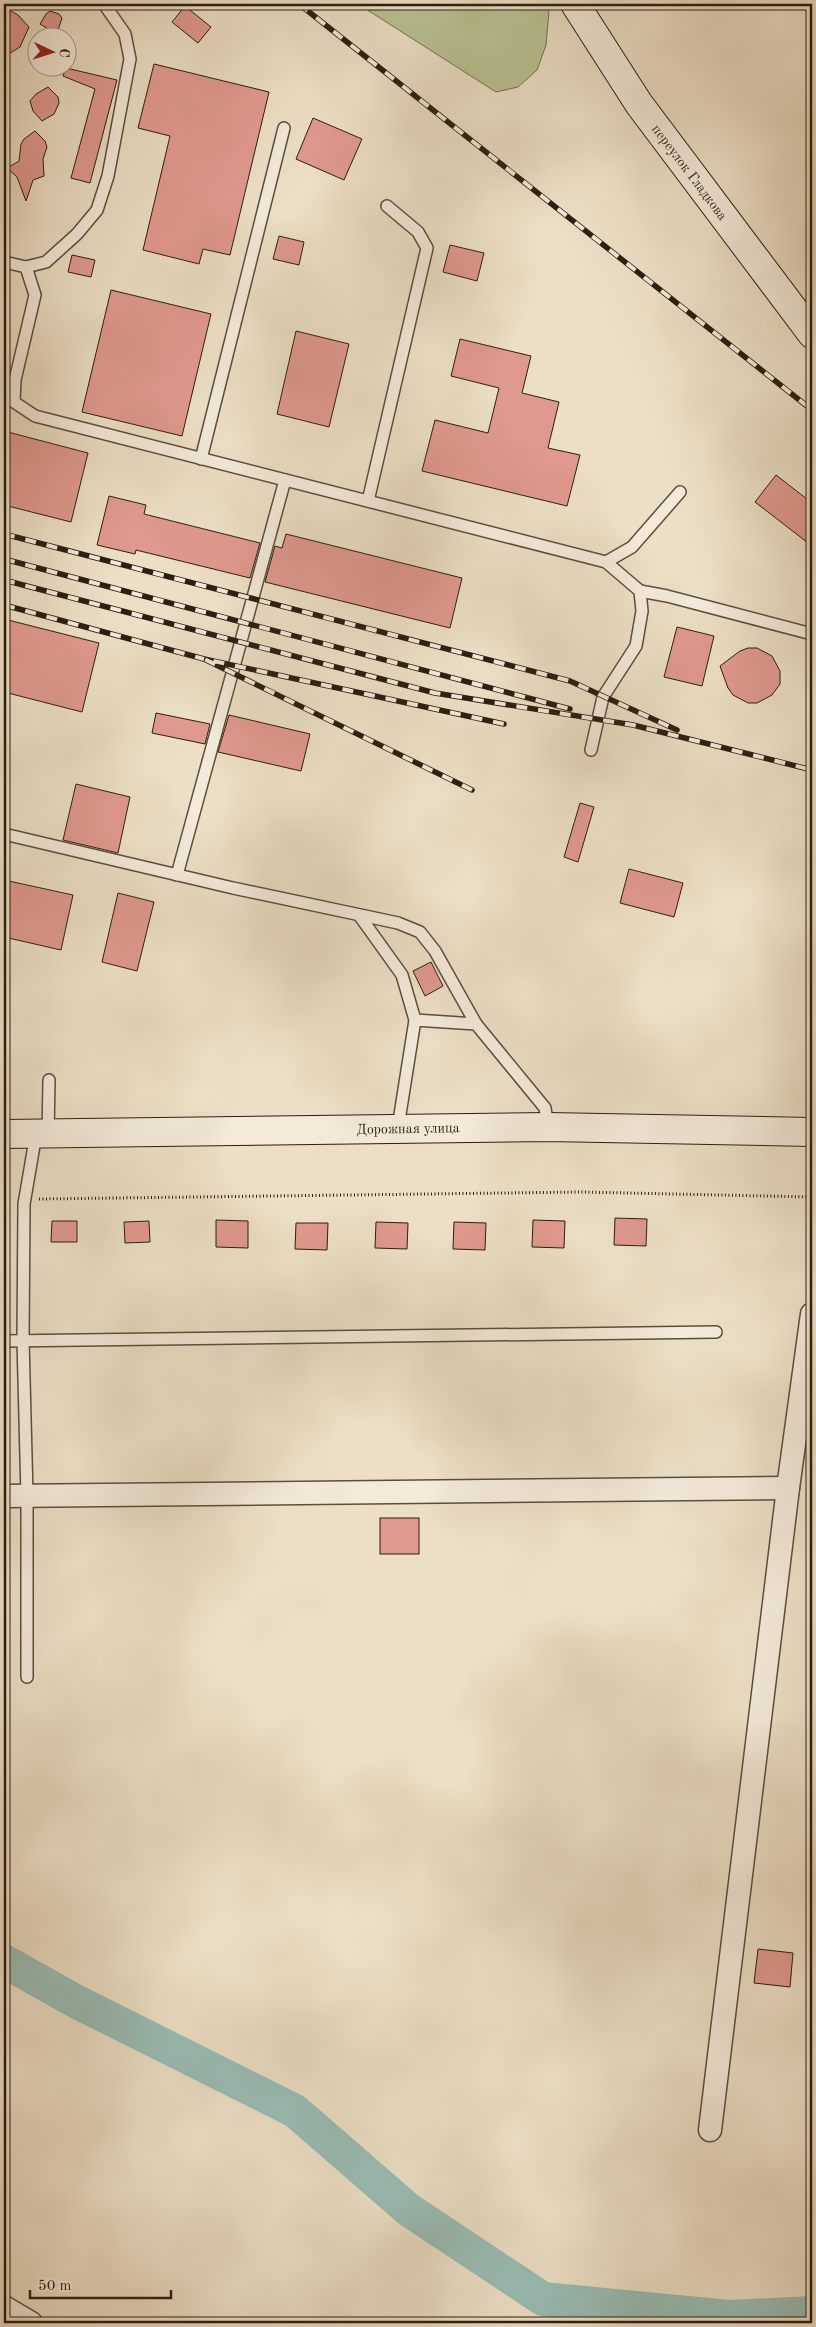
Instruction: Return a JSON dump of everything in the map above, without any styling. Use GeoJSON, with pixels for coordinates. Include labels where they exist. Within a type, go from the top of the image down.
{"type":"FeatureCollection","features":[{"type":"Feature","properties":{"kind":"street","name":"переулок Гладкова"},"geometry":{"type":"LineString","coordinates":[[575,4],[639,104],[812,334]]}},
{"type":"Feature","properties":{"kind":"street","name":"Дорожная улица"},"geometry":{"type":"LineString","coordinates":[[4,1134],[398,1127],[548,1127],[812,1132]]}},
{"type":"Feature","properties":{"kind":"street"},"geometry":{"type":"LineString","coordinates":[[710,2130],[788,1488],[812,1314]]}},
{"type":"Feature","properties":{"kind":"street"},"geometry":{"type":"LineString","coordinates":[[4,1496],[788,1488]]}},
{"type":"Feature","properties":{"kind":"street"},"geometry":{"type":"LineString","coordinates":[[4,2307],[31,2323]]}},
{"type":"Feature","properties":{"kind":"lane"},"geometry":{"type":"LineString","coordinates":[[4,262],[26,267],[46,262],[77,234],[97,210],[108,176],[130,59],[125,34],[104,4]]}},
{"type":"Feature","properties":{"kind":"lane"},"geometry":{"type":"LineString","coordinates":[[201,459],[284,128]]}},
{"type":"Feature","properties":{"kind":"lane"},"geometry":{"type":"LineString","coordinates":[[368,501],[427,248],[418,232],[387,206]]}},
{"type":"Feature","properties":{"kind":"lane"},"geometry":{"type":"LineString","coordinates":[[26,267],[34,295],[15,380],[14,402],[35,416],[606,562],[640,591],[667,596],[812,634]]}},
{"type":"Feature","properties":{"kind":"lane"},"geometry":{"type":"LineString","coordinates":[[177,875],[285,480]]}},
{"type":"Feature","properties":{"kind":"lane"},"geometry":{"type":"LineString","coordinates":[[606,562],[632,547],[680,492]]}},
{"type":"Feature","properties":{"kind":"lane"},"geometry":{"type":"LineString","coordinates":[[592,750],[603,696],[636,646],[642,611],[640,591]]}},
{"type":"Feature","properties":{"kind":"lane"},"geometry":{"type":"LineString","coordinates":[[4,834],[177,875],[398,923],[420,932],[435,951],[476,1024],[545,1108],[548,1127]]}},
{"type":"Feature","properties":{"kind":"lane"},"geometry":{"type":"LineString","coordinates":[[359,914],[402,975],[415,1020],[398,1127]]}},
{"type":"Feature","properties":{"kind":"lane"},"geometry":{"type":"LineString","coordinates":[[415,1020],[476,1024]]}},
{"type":"Feature","properties":{"kind":"lane"},"geometry":{"type":"LineString","coordinates":[[27,1677],[27,1496],[23,1340],[25,1200],[42,1134],[48,1080]]}},
{"type":"Feature","properties":{"kind":"lane"},"geometry":{"type":"LineString","coordinates":[[4,1341],[716,1332]]}},
{"type":"Feature","properties":{"kind":"path"},"geometry":{"type":"LineString","coordinates":[[25,1200],[571,1192],[812,1197]]}},
{"type":"Feature","properties":{"kind":"green space"},"geometry":{"type":"Polygon","coordinates":[[[358,4],[544,4],[549,12],[546,45],[537,70],[518,87],[496,92],[358,4]]]}},
{"type":"Feature","properties":{"kind":"building"},"geometry":{"type":"Polygon","coordinates":[[[185,6],[211,27],[198,43],[172,22],[185,6]]]}},
{"type":"Feature","properties":{"kind":"building"},"geometry":{"type":"Polygon","coordinates":[[[4,7],[18,15],[29,27],[20,47],[4,57],[4,7]]]}},
{"type":"Feature","properties":{"kind":"building"},"geometry":{"type":"Polygon","coordinates":[[[50,11],[59,14],[62,18],[59,28],[47,28],[40,24],[50,11]]]}},
{"type":"Feature","properties":{"kind":"building"},"geometry":{"type":"Polygon","coordinates":[[[154,64],[269,92],[230,255],[203,249],[199,264],[143,250],[170,136],[138,128],[154,64]]]}},
{"type":"Feature","properties":{"kind":"building"},"geometry":{"type":"Polygon","coordinates":[[[78,71],[117,80],[90,183],[71,178],[95,89],[68,78],[78,78],[78,71]]]}},
{"type":"Feature","properties":{"kind":"building"},"geometry":{"type":"Polygon","coordinates":[[[48,87],[58,97],[59,103],[54,114],[42,121],[33,111],[30,101],[36,94],[48,87]]]}},
{"type":"Feature","properties":{"kind":"building"},"geometry":{"type":"Polygon","coordinates":[[[313,118],[362,139],[344,180],[296,159],[313,118]]]}},
{"type":"Feature","properties":{"kind":"building"},"geometry":{"type":"Polygon","coordinates":[[[35,131],[45,141],[47,147],[43,159],[44,176],[33,180],[26,201],[17,177],[7,168],[19,161],[21,144],[24,139],[35,131]]]}},
{"type":"Feature","properties":{"kind":"building"},"geometry":{"type":"Polygon","coordinates":[[[279,236],[304,242],[299,265],[273,259],[279,236]]]}},
{"type":"Feature","properties":{"kind":"building"},"geometry":{"type":"Polygon","coordinates":[[[450,245],[484,253],[477,281],[443,272],[450,245]]]}},
{"type":"Feature","properties":{"kind":"building"},"geometry":{"type":"Polygon","coordinates":[[[72,255],[95,260],[91,277],[68,272],[72,255]]]}},
{"type":"Feature","properties":{"kind":"building"},"geometry":{"type":"Polygon","coordinates":[[[111,290],[211,314],[182,436],[82,412],[111,290]]]}},
{"type":"Feature","properties":{"kind":"building"},"geometry":{"type":"Polygon","coordinates":[[[296,331],[349,344],[329,427],[277,414],[296,331]]]}},
{"type":"Feature","properties":{"kind":"building"},"geometry":{"type":"Polygon","coordinates":[[[460,339],[531,356],[522,393],[559,402],[548,448],[580,455],[567,506],[422,471],[435,420],[488,433],[499,388],[451,376],[460,339]]]}},
{"type":"Feature","properties":{"kind":"building"},"geometry":{"type":"Polygon","coordinates":[[[4,431],[88,453],[71,522],[4,505],[4,431]]]}},
{"type":"Feature","properties":{"kind":"building"},"geometry":{"type":"Polygon","coordinates":[[[776,475],[812,503],[812,546],[755,502],[776,475]]]}},
{"type":"Feature","properties":{"kind":"building"},"geometry":{"type":"Polygon","coordinates":[[[109,496],[146,505],[144,514],[260,543],[250,578],[136,550],[135,554],[97,545],[109,496]]]}},
{"type":"Feature","properties":{"kind":"building"},"geometry":{"type":"Polygon","coordinates":[[[286,534],[462,578],[450,628],[265,582],[275,546],[282,548],[286,534]]]}},
{"type":"Feature","properties":{"kind":"building"},"geometry":{"type":"Polygon","coordinates":[[[4,619],[99,643],[82,712],[4,692],[4,619]]]}},
{"type":"Feature","properties":{"kind":"building"},"geometry":{"type":"Polygon","coordinates":[[[677,627],[714,636],[702,686],[664,677],[677,627]]]}},
{"type":"Feature","properties":{"kind":"building"},"geometry":{"type":"Polygon","coordinates":[[[748,648],[757,648],[772,656],[780,671],[780,684],[772,695],[757,703],[748,703],[733,695],[728,688],[720,666],[740,651],[748,648]]]}},
{"type":"Feature","properties":{"kind":"building"},"geometry":{"type":"Polygon","coordinates":[[[156,713],[210,724],[205,744],[152,733],[156,713]]]}},
{"type":"Feature","properties":{"kind":"building"},"geometry":{"type":"Polygon","coordinates":[[[229,715],[310,734],[301,771],[218,752],[229,715]]]}},
{"type":"Feature","properties":{"kind":"building"},"geometry":{"type":"Polygon","coordinates":[[[76,784],[130,797],[118,853],[63,840],[76,784]]]}},
{"type":"Feature","properties":{"kind":"building"},"geometry":{"type":"Polygon","coordinates":[[[580,803],[594,807],[578,862],[564,857],[580,803]]]}},
{"type":"Feature","properties":{"kind":"building"},"geometry":{"type":"Polygon","coordinates":[[[629,869],[683,883],[674,917],[620,903],[629,869]]]}},
{"type":"Feature","properties":{"kind":"building"},"geometry":{"type":"Polygon","coordinates":[[[4,880],[73,895],[61,950],[4,937],[4,880]]]}},
{"type":"Feature","properties":{"kind":"building"},"geometry":{"type":"Polygon","coordinates":[[[118,893],[154,902],[137,971],[102,962],[118,893]]]}},
{"type":"Feature","properties":{"kind":"building"},"geometry":{"type":"Polygon","coordinates":[[[431,962],[443,986],[425,996],[413,971],[431,962]]]}},
{"type":"Feature","properties":{"kind":"building"},"geometry":{"type":"Polygon","coordinates":[[[615,1218],[647,1219],[646,1246],[614,1245],[615,1218]]]}},
{"type":"Feature","properties":{"kind":"building"},"geometry":{"type":"Polygon","coordinates":[[[216,1220],[248,1221],[248,1248],[216,1247],[216,1220]]]}},
{"type":"Feature","properties":{"kind":"building"},"geometry":{"type":"Polygon","coordinates":[[[533,1220],[565,1221],[564,1248],[532,1247],[533,1220]]]}},
{"type":"Feature","properties":{"kind":"building"},"geometry":{"type":"Polygon","coordinates":[[[52,1221],[77,1221],[77,1242],[51,1242],[52,1221]]]}},
{"type":"Feature","properties":{"kind":"building"},"geometry":{"type":"Polygon","coordinates":[[[149,1221],[150,1242],[125,1243],[124,1222],[149,1221]]]}},
{"type":"Feature","properties":{"kind":"building"},"geometry":{"type":"Polygon","coordinates":[[[376,1222],[408,1223],[407,1249],[375,1248],[376,1222]]]}},
{"type":"Feature","properties":{"kind":"building"},"geometry":{"type":"Polygon","coordinates":[[[454,1222],[486,1223],[485,1250],[453,1249],[454,1222]]]}},
{"type":"Feature","properties":{"kind":"building"},"geometry":{"type":"Polygon","coordinates":[[[296,1223],[328,1223],[327,1250],[295,1249],[296,1223]]]}},
{"type":"Feature","properties":{"kind":"building"},"geometry":{"type":"Polygon","coordinates":[[[380,1518],[419,1518],[419,1554],[380,1554],[380,1518]]]}},
{"type":"Feature","properties":{"kind":"building"},"geometry":{"type":"Polygon","coordinates":[[[758,1949],[793,1953],[790,1987],[754,1983],[758,1949]]]}},
{"type":"Feature","properties":{"kind":"waterway"},"geometry":{"type":"LineString","coordinates":[[4,1961],[77,2002],[295,2111],[409,2210],[543,2299],[729,2317],[812,2313]]}},
{"type":"Feature","properties":{"kind":"railway"},"geometry":{"type":"LineString","coordinates":[[299,4],[812,410]]}},
{"type":"Feature","properties":{"kind":"railway"},"geometry":{"type":"LineString","coordinates":[[4,534],[570,681],[677,730]]}},
{"type":"Feature","properties":{"kind":"railway"},"geometry":{"type":"LineString","coordinates":[[4,559],[570,709]]}},
{"type":"Feature","properties":{"kind":"railway"},"geometry":{"type":"LineString","coordinates":[[4,580],[435,693],[633,725],[812,770]]}},
{"type":"Feature","properties":{"kind":"railway"},"geometry":{"type":"LineString","coordinates":[[4,605],[204,659]]}},
{"type":"Feature","properties":{"kind":"railway"},"geometry":{"type":"LineString","coordinates":[[472,790],[204,659],[504,724]]}}]}
